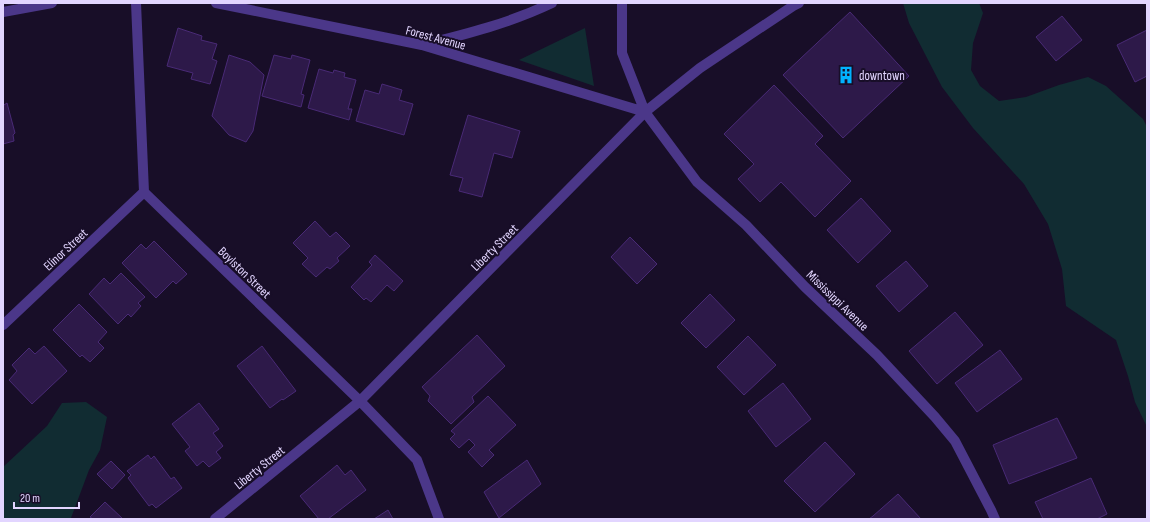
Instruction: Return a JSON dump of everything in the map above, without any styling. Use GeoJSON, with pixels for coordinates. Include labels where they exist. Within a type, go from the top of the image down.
{"type":"FeatureCollection","features":[{"type":"Feature","properties":{"kind":"street"},"geometry":{"type":"LineString","coordinates":[[3,12],[52,3]]}},
{"type":"Feature","properties":{"kind":"street"},"geometry":{"type":"LineString","coordinates":[[136,3],[144,192]]}},
{"type":"Feature","properties":{"kind":"street","name":"Forest Avenue"},"geometry":{"type":"LineString","coordinates":[[216,3],[422,45],[646,112]]}},
{"type":"Feature","properties":{"kind":"street"},"geometry":{"type":"LineString","coordinates":[[422,45],[488,29],[529,14],[552,3]]}},
{"type":"Feature","properties":{"kind":"street","name":"Mississippi Avenue"},"geometry":{"type":"LineString","coordinates":[[622,3],[622,53],[646,112],[697,182],[746,225],[805,287],[877,355],[935,417],[955,441],[995,519]]}},
{"type":"Feature","properties":{"kind":"street","name":"Liberty Street"},"geometry":{"type":"LineString","coordinates":[[215,519],[360,400],[646,112],[700,68],[799,3]]}},
{"type":"Feature","properties":{"kind":"street","name":"Elinor Street"},"geometry":{"type":"LineString","coordinates":[[3,325],[144,192]]}},
{"type":"Feature","properties":{"kind":"street","name":"Boylston Street"},"geometry":{"type":"LineString","coordinates":[[144,192],[360,400],[417,460],[439,519]]}},
{"type":"Feature","properties":{"kind":"green space"},"geometry":{"type":"Polygon","coordinates":[[[903,3],[979,3],[983,13],[973,43],[971,70],[980,86],[999,101],[1026,97],[1059,85],[1088,77],[1106,86],[1143,119],[1147,127],[1147,427],[1135,402],[1116,340],[1066,306],[1062,269],[1048,224],[1024,184],[973,128],[942,87],[909,23],[903,3]]]}},
{"type":"Feature","properties":{"kind":"green space"},"geometry":{"type":"Polygon","coordinates":[[[585,28],[594,86],[519,60],[585,28]]]}},
{"type":"Feature","properties":{"kind":"green space"},"geometry":{"type":"Polygon","coordinates":[[[86,402],[107,417],[100,450],[89,470],[71,518],[3,519],[3,467],[47,426],[62,403],[86,402]]]}},
{"type":"Feature","properties":{"kind":"building","name":"downtown"},"geometry":{"type":"Polygon","coordinates":[[[850,12],[909,76],[843,138],[783,75],[850,12]]]}},
{"type":"Feature","properties":{"kind":"building"},"geometry":{"type":"Polygon","coordinates":[[[1062,16],[1082,40],[1056,61],[1036,37],[1062,16]]]}},
{"type":"Feature","properties":{"kind":"building"},"geometry":{"type":"Polygon","coordinates":[[[178,28],[202,36],[201,40],[217,44],[212,59],[217,61],[210,84],[191,79],[193,73],[167,66],[178,28]]]}},
{"type":"Feature","properties":{"kind":"building"},"geometry":{"type":"Polygon","coordinates":[[[1147,30],[1147,76],[1135,82],[1117,45],[1147,30]]]}},
{"type":"Feature","properties":{"kind":"building"},"geometry":{"type":"Polygon","coordinates":[[[229,55],[250,62],[264,75],[253,131],[246,142],[229,135],[212,116],[229,55]]]}},
{"type":"Feature","properties":{"kind":"building"},"geometry":{"type":"Polygon","coordinates":[[[274,55],[291,59],[292,55],[310,60],[301,94],[304,95],[301,107],[262,96],[274,55]]]}},
{"type":"Feature","properties":{"kind":"building"},"geometry":{"type":"Polygon","coordinates":[[[319,69],[333,73],[334,70],[345,73],[344,77],[356,80],[348,109],[352,109],[349,120],[308,108],[319,69]]]}},
{"type":"Feature","properties":{"kind":"building"},"geometry":{"type":"Polygon","coordinates":[[[382,84],[402,90],[399,100],[413,104],[404,135],[356,121],[365,90],[379,94],[382,84]]]}},
{"type":"Feature","properties":{"kind":"building"},"geometry":{"type":"Polygon","coordinates":[[[774,85],[823,136],[815,144],[851,181],[815,217],[781,182],[760,202],[738,179],[754,164],[724,134],[774,85]]]}},
{"type":"Feature","properties":{"kind":"building"},"geometry":{"type":"Polygon","coordinates":[[[3,102],[4,105],[7,103],[15,133],[13,135],[14,141],[3,144],[3,102]]]}},
{"type":"Feature","properties":{"kind":"building"},"geometry":{"type":"Polygon","coordinates":[[[468,115],[520,131],[512,158],[494,153],[482,197],[459,191],[463,178],[450,175],[468,115]]]}},
{"type":"Feature","properties":{"kind":"building"},"geometry":{"type":"Polygon","coordinates":[[[861,198],[891,231],[858,263],[827,230],[861,198]]]}},
{"type":"Feature","properties":{"kind":"building"},"geometry":{"type":"Polygon","coordinates":[[[315,221],[330,237],[336,232],[350,246],[337,258],[339,261],[330,269],[327,267],[316,277],[302,264],[308,258],[293,243],[315,221]]]}},
{"type":"Feature","properties":{"kind":"building"},"geometry":{"type":"Polygon","coordinates":[[[630,237],[657,264],[637,284],[611,257],[630,237]]]}},
{"type":"Feature","properties":{"kind":"building"},"geometry":{"type":"Polygon","coordinates":[[[154,241],[187,274],[176,284],[173,281],[156,298],[122,263],[141,244],[146,249],[154,241]]]}},
{"type":"Feature","properties":{"kind":"building"},"geometry":{"type":"Polygon","coordinates":[[[375,255],[403,281],[394,291],[387,285],[371,302],[366,298],[364,300],[351,287],[372,265],[369,262],[375,255]]]}},
{"type":"Feature","properties":{"kind":"building"},"geometry":{"type":"Polygon","coordinates":[[[906,261],[928,286],[899,312],[876,286],[906,261]]]}},
{"type":"Feature","properties":{"kind":"building"},"geometry":{"type":"Polygon","coordinates":[[[121,273],[145,297],[138,303],[141,306],[131,317],[128,314],[118,324],[89,294],[104,278],[110,284],[121,273]]]}},
{"type":"Feature","properties":{"kind":"building"},"geometry":{"type":"Polygon","coordinates":[[[710,294],[735,320],[706,348],[681,323],[710,294]]]}},
{"type":"Feature","properties":{"kind":"building"},"geometry":{"type":"Polygon","coordinates":[[[79,304],[107,332],[98,342],[104,348],[90,362],[82,355],[80,357],[53,330],[79,304]]]}},
{"type":"Feature","properties":{"kind":"building"},"geometry":{"type":"Polygon","coordinates":[[[955,312],[983,345],[937,384],[909,351],[955,312]]]}},
{"type":"Feature","properties":{"kind":"building"},"geometry":{"type":"Polygon","coordinates":[[[477,335],[505,366],[472,397],[474,402],[451,424],[428,401],[430,396],[422,387],[477,335]]]}},
{"type":"Feature","properties":{"kind":"building"},"geometry":{"type":"Polygon","coordinates":[[[748,336],[776,365],[744,395],[717,367],[748,336]]]}},
{"type":"Feature","properties":{"kind":"building"},"geometry":{"type":"Polygon","coordinates":[[[44,346],[67,371],[32,404],[9,380],[17,371],[12,365],[29,348],[35,354],[44,346]]]}},
{"type":"Feature","properties":{"kind":"building"},"geometry":{"type":"Polygon","coordinates":[[[262,346],[296,391],[270,408],[237,366],[262,346]]]}},
{"type":"Feature","properties":{"kind":"building"},"geometry":{"type":"Polygon","coordinates":[[[1000,350],[1022,379],[977,412],[955,383],[1000,350]]]}},
{"type":"Feature","properties":{"kind":"building"},"geometry":{"type":"Polygon","coordinates":[[[783,383],[811,419],[776,447],[748,411],[783,383]]]}},
{"type":"Feature","properties":{"kind":"building"},"geometry":{"type":"Polygon","coordinates":[[[488,396],[516,425],[489,450],[494,455],[482,467],[468,452],[475,445],[469,439],[459,448],[450,439],[455,434],[451,431],[488,396]]]}},
{"type":"Feature","properties":{"kind":"building"},"geometry":{"type":"Polygon","coordinates":[[[199,403],[219,429],[213,433],[223,446],[216,452],[221,458],[209,467],[203,461],[197,466],[185,451],[190,447],[172,424],[199,403]]]}},
{"type":"Feature","properties":{"kind":"building"},"geometry":{"type":"Polygon","coordinates":[[[1057,418],[1077,458],[1009,484],[993,445],[1057,418]]]}},
{"type":"Feature","properties":{"kind":"building"},"geometry":{"type":"Polygon","coordinates":[[[825,442],[855,474],[815,512],[784,481],[825,442]]]}},
{"type":"Feature","properties":{"kind":"building"},"geometry":{"type":"Polygon","coordinates":[[[148,455],[151,459],[154,456],[171,479],[174,477],[182,488],[156,508],[152,504],[149,506],[128,478],[131,475],[127,471],[148,455]]]}},
{"type":"Feature","properties":{"kind":"building"},"geometry":{"type":"Polygon","coordinates":[[[527,460],[541,484],[499,518],[484,492],[527,460]]]}},
{"type":"Feature","properties":{"kind":"building"},"geometry":{"type":"Polygon","coordinates":[[[111,461],[125,475],[112,489],[97,474],[111,461]]]}},
{"type":"Feature","properties":{"kind":"building"},"geometry":{"type":"Polygon","coordinates":[[[337,465],[345,475],[351,470],[366,490],[328,519],[319,519],[300,496],[337,465]]]}},
{"type":"Feature","properties":{"kind":"building"},"geometry":{"type":"Polygon","coordinates":[[[1091,478],[1107,514],[1097,519],[1043,519],[1035,502],[1091,478]]]}},
{"type":"Feature","properties":{"kind":"building"},"geometry":{"type":"Polygon","coordinates":[[[898,494],[921,519],[869,519],[873,516],[898,494]]]}},
{"type":"Feature","properties":{"kind":"building"},"geometry":{"type":"Polygon","coordinates":[[[105,502],[123,519],[93,519],[90,517],[105,502]]]}},
{"type":"Feature","properties":{"kind":"building"},"geometry":{"type":"Polygon","coordinates":[[[388,510],[393,519],[374,519],[388,510]]]}},
{"type":"Feature","properties":{"kind":"place","name":"downtown"},"geometry":{"type":"Point","coordinates":[846,75]}}]}
